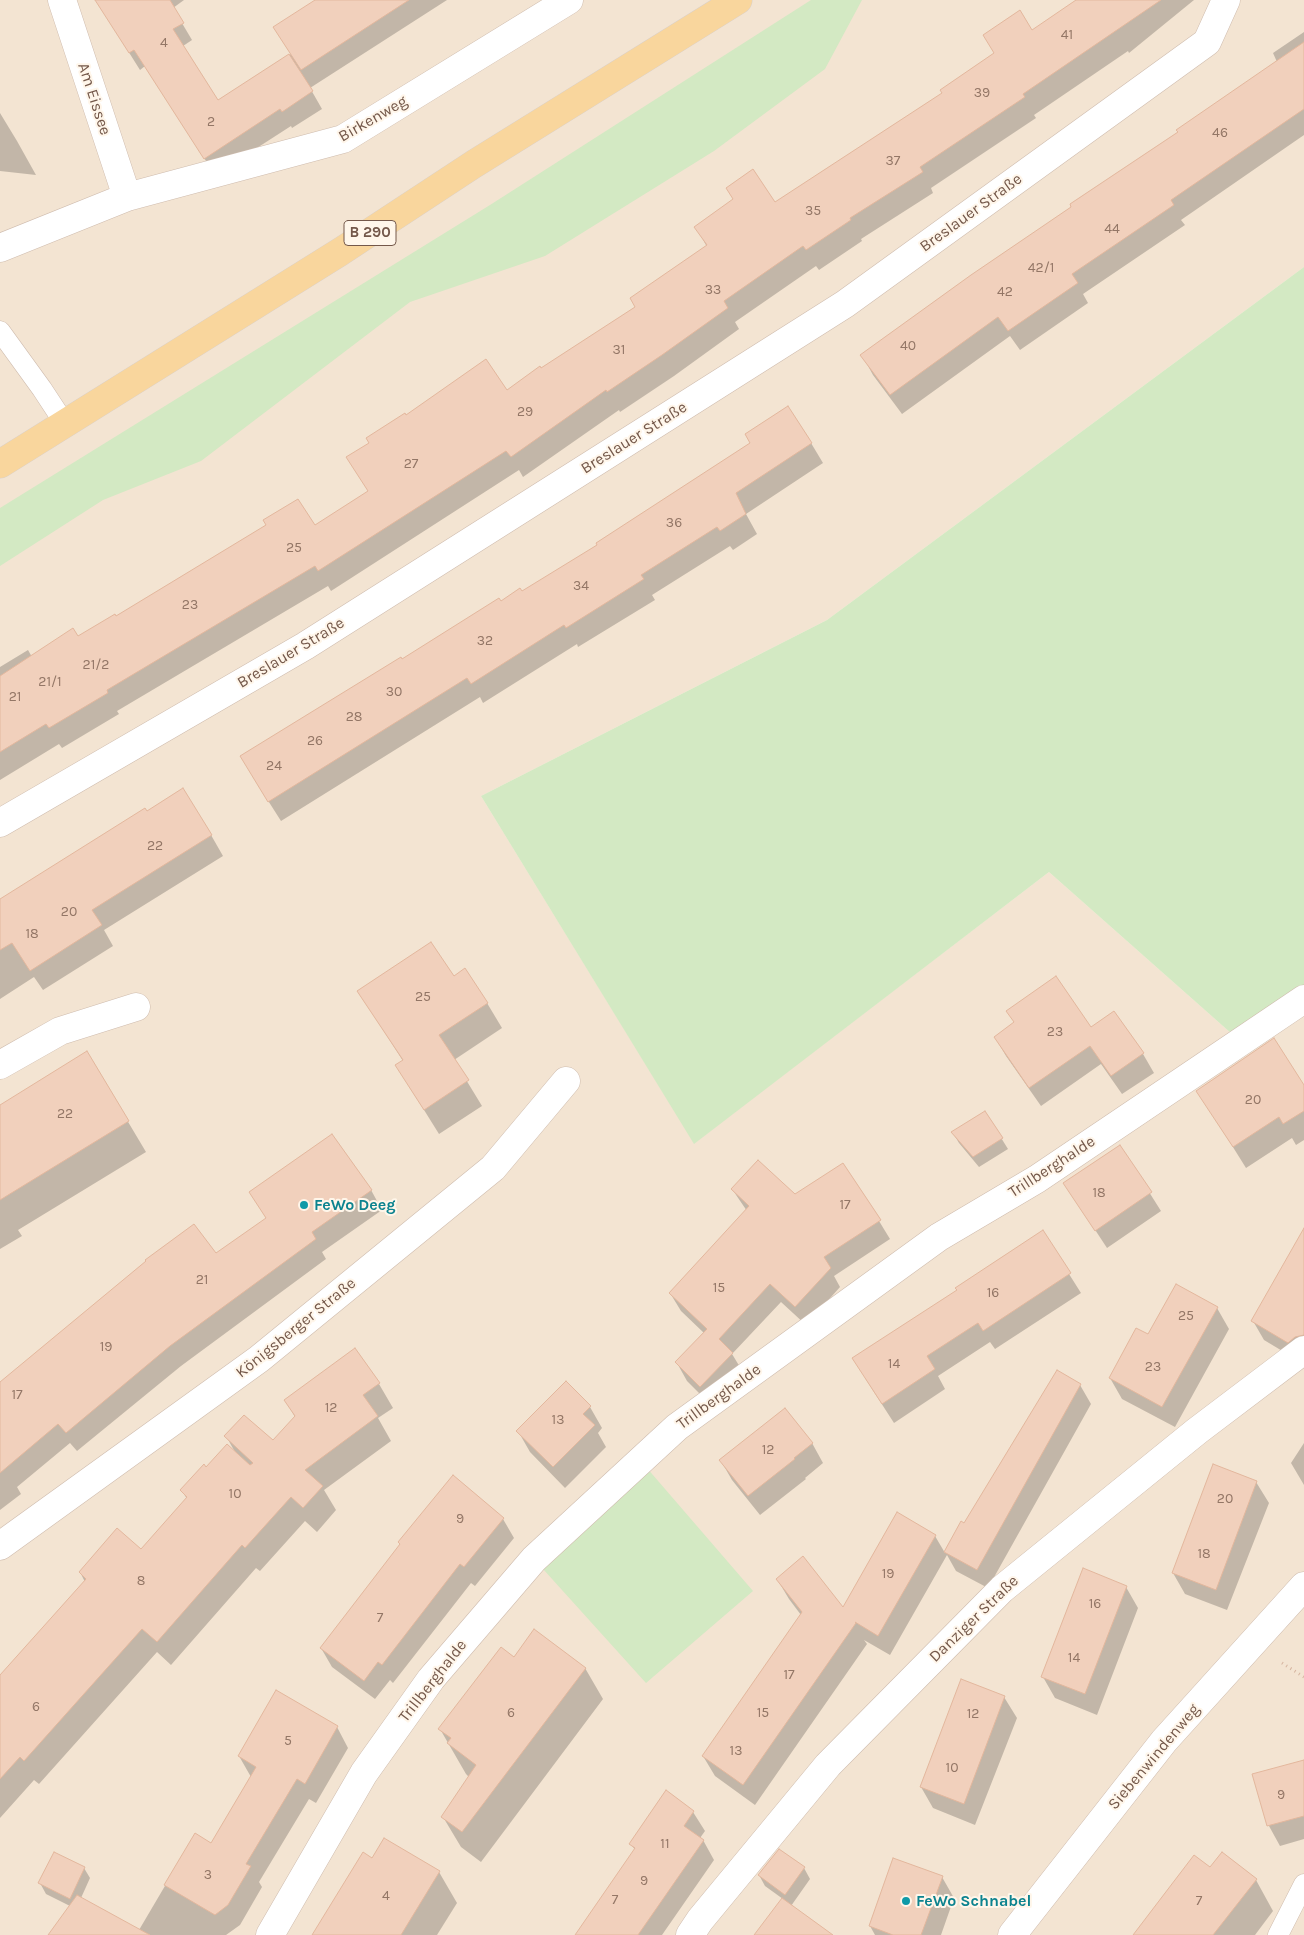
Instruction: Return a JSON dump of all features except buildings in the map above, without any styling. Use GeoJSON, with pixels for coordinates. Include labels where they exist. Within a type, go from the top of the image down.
{"type":"FeatureCollection","features":[{"type":"Feature","properties":{"kind":"main road","name":"B 290"},"geometry":{"type":"LineString","coordinates":[[0,464],[340,252],[474,164],[738,0]]}},
{"type":"Feature","properties":{"kind":"street","name":"Am Eissee"},"geometry":{"type":"LineString","coordinates":[[62,0],[127,197]]}},
{"type":"Feature","properties":{"kind":"street","name":"Birkenweg"},"geometry":{"type":"LineString","coordinates":[[0,248],[127,197],[344,138],[570,0]]}},
{"type":"Feature","properties":{"kind":"street","name":"Breslauer Straße"},"geometry":{"type":"LineString","coordinates":[[0,823],[304,646],[845,304],[1207,42],[1226,0]]}},
{"type":"Feature","properties":{"kind":"street","name":"Trillberghalde"},"geometry":{"type":"LineString","coordinates":[[270,1935],[364,1773],[431,1679],[534,1559],[669,1434],[939,1237],[1037,1179],[1304,999]]}},
{"type":"Feature","properties":{"kind":"street"},"geometry":{"type":"LineString","coordinates":[[0,1065],[60,1031],[136,1007]]}},
{"type":"Feature","properties":{"kind":"street","name":"Königsberger Straße"},"geometry":{"type":"LineString","coordinates":[[0,1546],[259,1359],[486,1174],[566,1081]]}},
{"type":"Feature","properties":{"kind":"street","name":"Danziger Straße"},"geometry":{"type":"LineString","coordinates":[[690,1935],[700,1920],[828,1765],[1002,1589],[1196,1431],[1304,1350]]}},
{"type":"Feature","properties":{"kind":"street","name":"Siebenwindenweg"},"geometry":{"type":"LineString","coordinates":[[1012,1935],[1164,1741],[1304,1586]]}},
{"type":"Feature","properties":{"kind":"lane"},"geometry":{"type":"LineString","coordinates":[[0,331],[65,424]]}},
{"type":"Feature","properties":{"kind":"lane"},"geometry":{"type":"LineString","coordinates":[[1278,1935],[1304,1884]]}},
{"type":"Feature","properties":{"kind":"shaded area"},"geometry":{"type":"Polygon","coordinates":[[[0,0],[1304,0],[1304,267],[827,620],[481,796],[694,1143],[1049,872],[1241,1042],[1304,999],[1304,1935],[0,1935],[0,0]]]}},
{"type":"Feature","properties":{"kind":"green space"},"geometry":{"type":"Polygon","coordinates":[[[811,0],[862,0],[825,69],[714,151],[545,256],[410,302],[201,461],[103,500],[0,566],[0,508],[490,205],[811,0]]]}},
{"type":"Feature","properties":{"kind":"green space"},"geometry":{"type":"Polygon","coordinates":[[[1304,267],[1304,996],[1241,1042],[1049,872],[694,1144],[481,796],[827,620],[1304,267]]]}},
{"type":"Feature","properties":{"kind":"green space"},"geometry":{"type":"Polygon","coordinates":[[[640,1460],[753,1591],[646,1683],[534,1559],[640,1460]]]}},
{"type":"Feature","properties":{"kind":"place","name":"FeWo Deeg"},"geometry":{"type":"Point","coordinates":[304,1205]}},
{"type":"Feature","properties":{"kind":"place","name":"FeWo Schnabel"},"geometry":{"type":"Point","coordinates":[906,1901]}}]}
